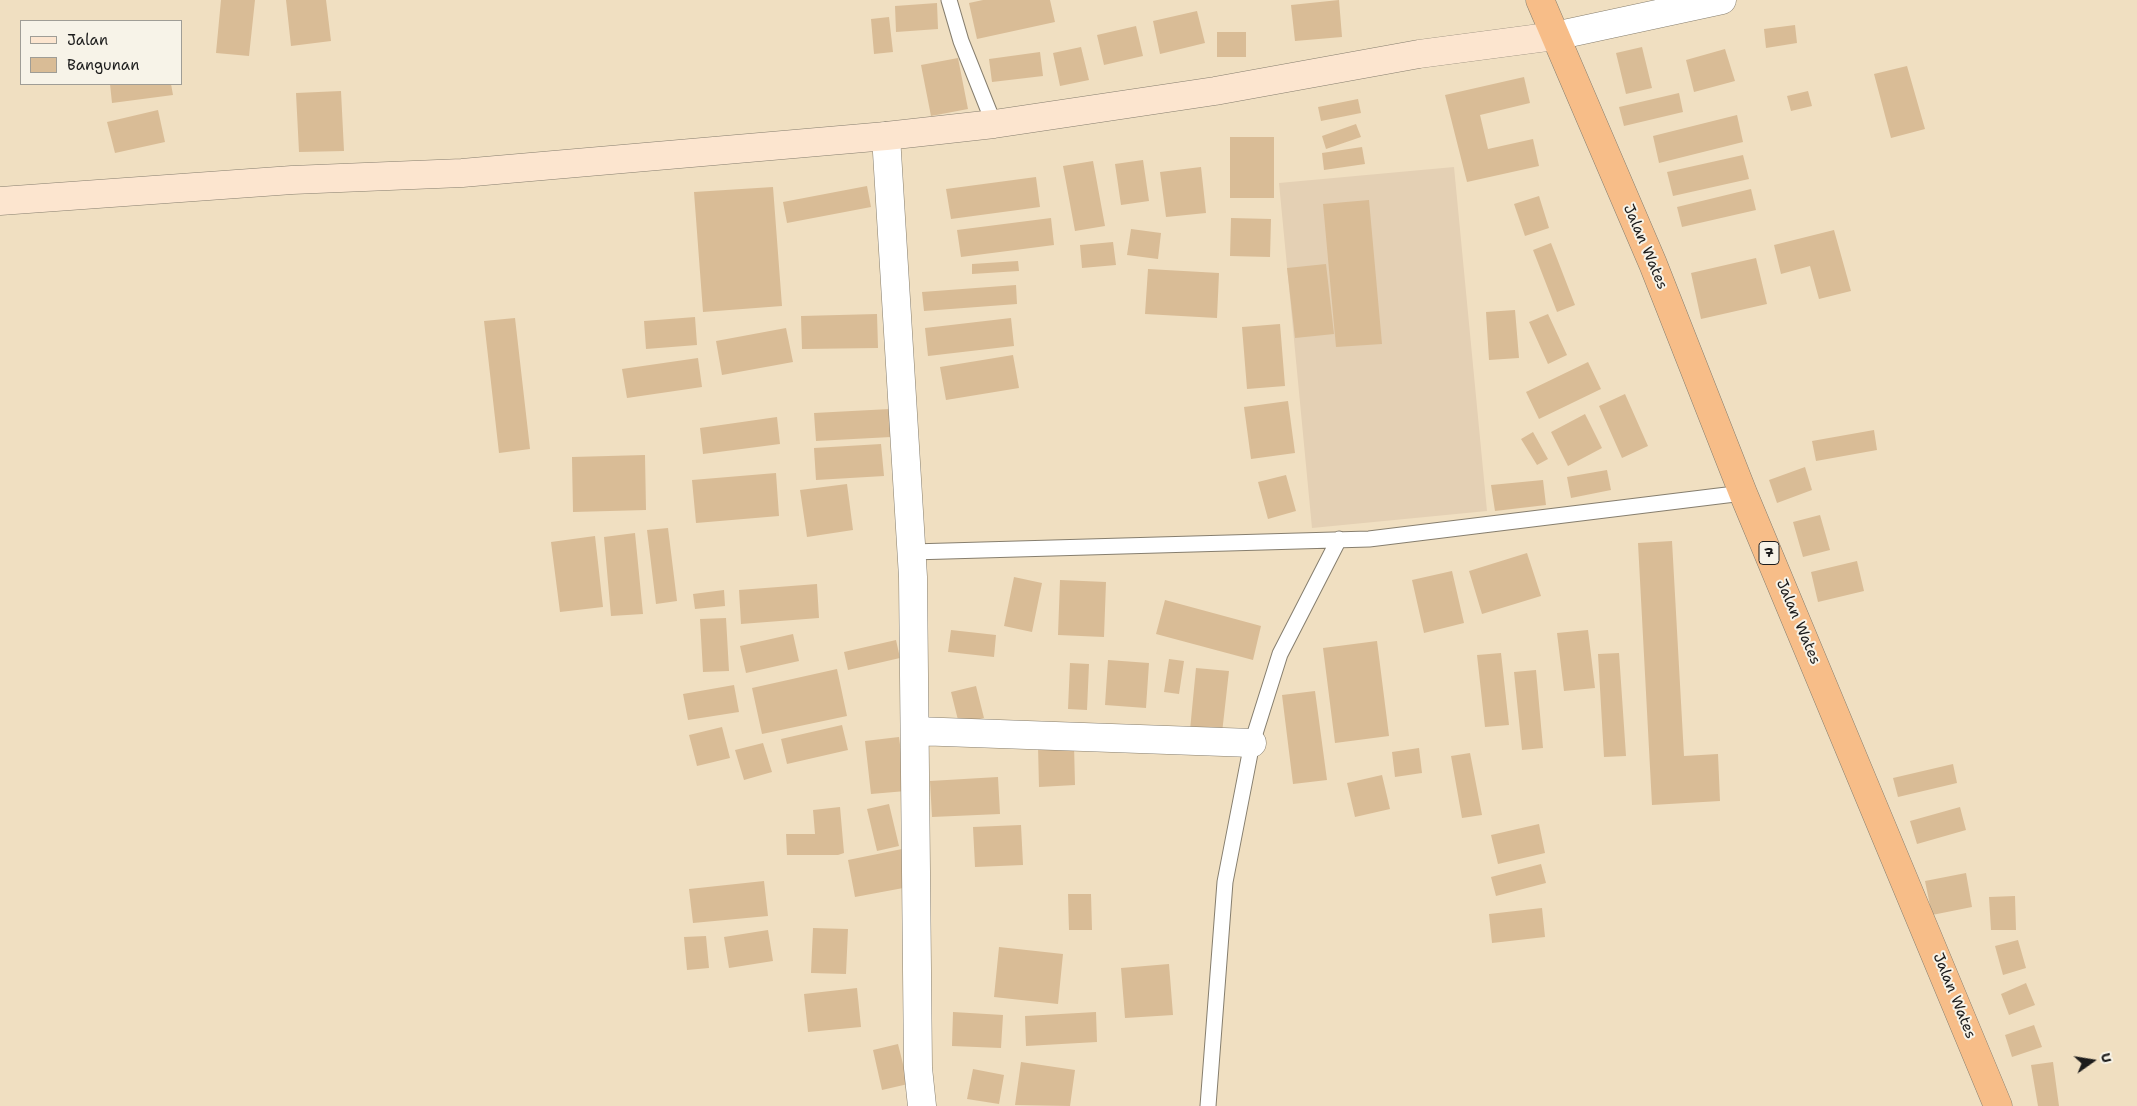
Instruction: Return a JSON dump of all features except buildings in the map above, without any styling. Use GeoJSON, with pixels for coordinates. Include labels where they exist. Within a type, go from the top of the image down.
{"type":"FeatureCollection","features":[{"type":"Feature","properties":{"kind":"highway","name":"Jalan Wates"},"geometry":{"type":"LineString","coordinates":[[1540,0],[1653,264],[1743,493],[1998,1106]]}},
{"type":"Feature","properties":{"kind":"street"},"geometry":{"type":"LineString","coordinates":[[0,201],[292,180],[462,173],[886,136],[994,124],[1215,91],[1419,54],[1555,36],[1722,0]]}},
{"type":"Feature","properties":{"kind":"street"},"geometry":{"type":"LineString","coordinates":[[886,136],[912,552],[916,731],[918,1068],[922,1106]]}},
{"type":"Feature","properties":{"kind":"street"},"geometry":{"type":"LineString","coordinates":[[916,731],[1252,743]]}},
{"type":"Feature","properties":{"kind":"lane"},"geometry":{"type":"LineString","coordinates":[[949,0],[961,41],[994,124]]}},
{"type":"Feature","properties":{"kind":"lane"},"geometry":{"type":"LineString","coordinates":[[912,552],[1369,539],[1743,493]]}},
{"type":"Feature","properties":{"kind":"lane"},"geometry":{"type":"LineString","coordinates":[[1208,1106],[1225,882],[1252,743],[1280,654],[1339,539]]}},
{"type":"Feature","properties":{"kind":"shaded area"},"geometry":{"type":"Polygon","coordinates":[[[1454,167],[1487,511],[1312,528],[1279,183],[1454,167]]]}}]}
